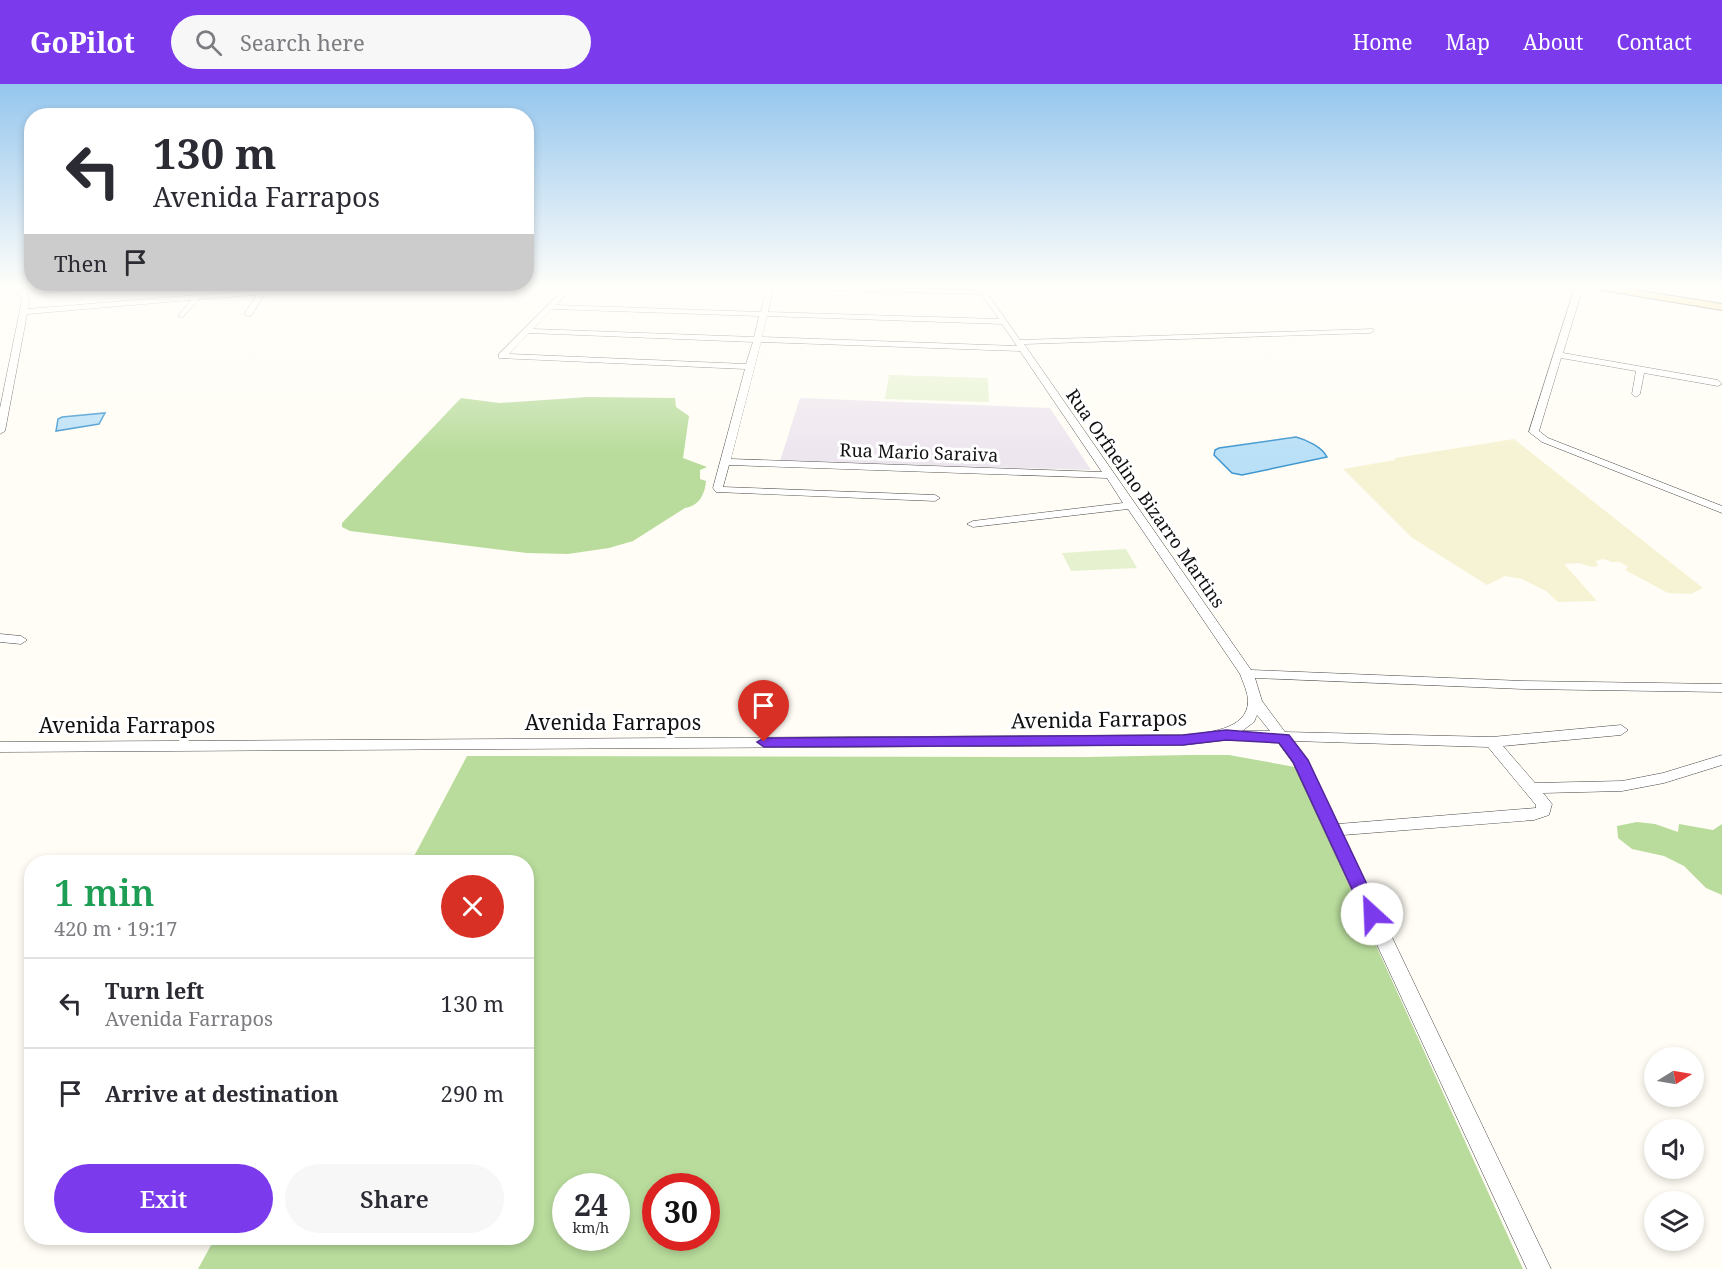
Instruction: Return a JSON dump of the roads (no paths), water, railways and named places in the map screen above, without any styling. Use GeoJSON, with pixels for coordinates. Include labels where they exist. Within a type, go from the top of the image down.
{"type":"FeatureCollection","features":[{"type":"Feature","properties":{"kind":"street"},"geometry":{"type":"LineString","coordinates":[[0,431],[17,342]]}},
{"type":"Feature","properties":{"kind":"street"},"geometry":{"type":"LineString","coordinates":[[515,342],[502,356],[750,367]]}},
{"type":"Feature","properties":{"kind":"street"},"geometry":{"type":"LineString","coordinates":[[756,342],[718,488],[720,490],[935,498]]}},
{"type":"Feature","properties":{"kind":"street"},"geometry":{"type":"LineString","coordinates":[[902,342],[1021,345],[1088,342]]}},
{"type":"Feature","properties":{"kind":"street","name":"Rua Orfnelino Bizarro Martins"},"geometry":{"type":"LineString","coordinates":[[1019,342],[1247,674],[1255,702]]}},
{"type":"Feature","properties":{"kind":"street"},"geometry":{"type":"LineString","coordinates":[[1561,342],[1534,432],[1545,440],[1722,510]]}},
{"type":"Feature","properties":{"kind":"street"},"geometry":{"type":"LineString","coordinates":[[1557,355],[1718,383]]}},
{"type":"Feature","properties":{"kind":"street"},"geometry":{"type":"LineString","coordinates":[[1636,394],[1640,370]]}},
{"type":"Feature","properties":{"kind":"street","name":"Rua Mario Saraiva"},"geometry":{"type":"LineString","coordinates":[[726,462],[1110,475]]}},
{"type":"Feature","properties":{"kind":"street"},"geometry":{"type":"LineString","coordinates":[[973,524],[1131,505]]}},
{"type":"Feature","properties":{"kind":"street"},"geometry":{"type":"LineString","coordinates":[[0,638],[21,640]]}},
{"type":"Feature","properties":{"kind":"street"},"geometry":{"type":"LineString","coordinates":[[1247,674],[1523,685],[1722,688]]}},
{"type":"Feature","properties":{"kind":"street"},"geometry":{"type":"LineString","coordinates":[[1226,735],[1249,719],[1255,702]]}},
{"type":"Feature","properties":{"kind":"street"},"geometry":{"type":"LineString","coordinates":[[1255,702],[1300,760],[1539,1269]]}},
{"type":"Feature","properties":{"kind":"street","name":"Avenida Farrapos"},"geometry":{"type":"LineString","coordinates":[[0,747],[1171,740],[1226,735],[1492,742],[1621,730]]}},
{"type":"Feature","properties":{"kind":"street"},"geometry":{"type":"LineString","coordinates":[[1333,830],[1534,814],[1543,811],[1544,804],[1492,742]]}},
{"type":"Feature","properties":{"kind":"street"},"geometry":{"type":"LineString","coordinates":[[1532,788],[1622,786],[1664,778],[1722,760]]}},
{"type":"Feature","properties":{"kind":"water"},"geometry":{"type":"Polygon","coordinates":[[[105,413],[99,424],[56,431],[58,419],[62,417],[105,413]]]}},
{"type":"Feature","properties":{"kind":"water"},"geometry":{"type":"Polygon","coordinates":[[[1296,437],[1314,444],[1327,457],[1242,475],[1232,473],[1214,455],[1215,450],[1219,448],[1296,437]]]}}]}
